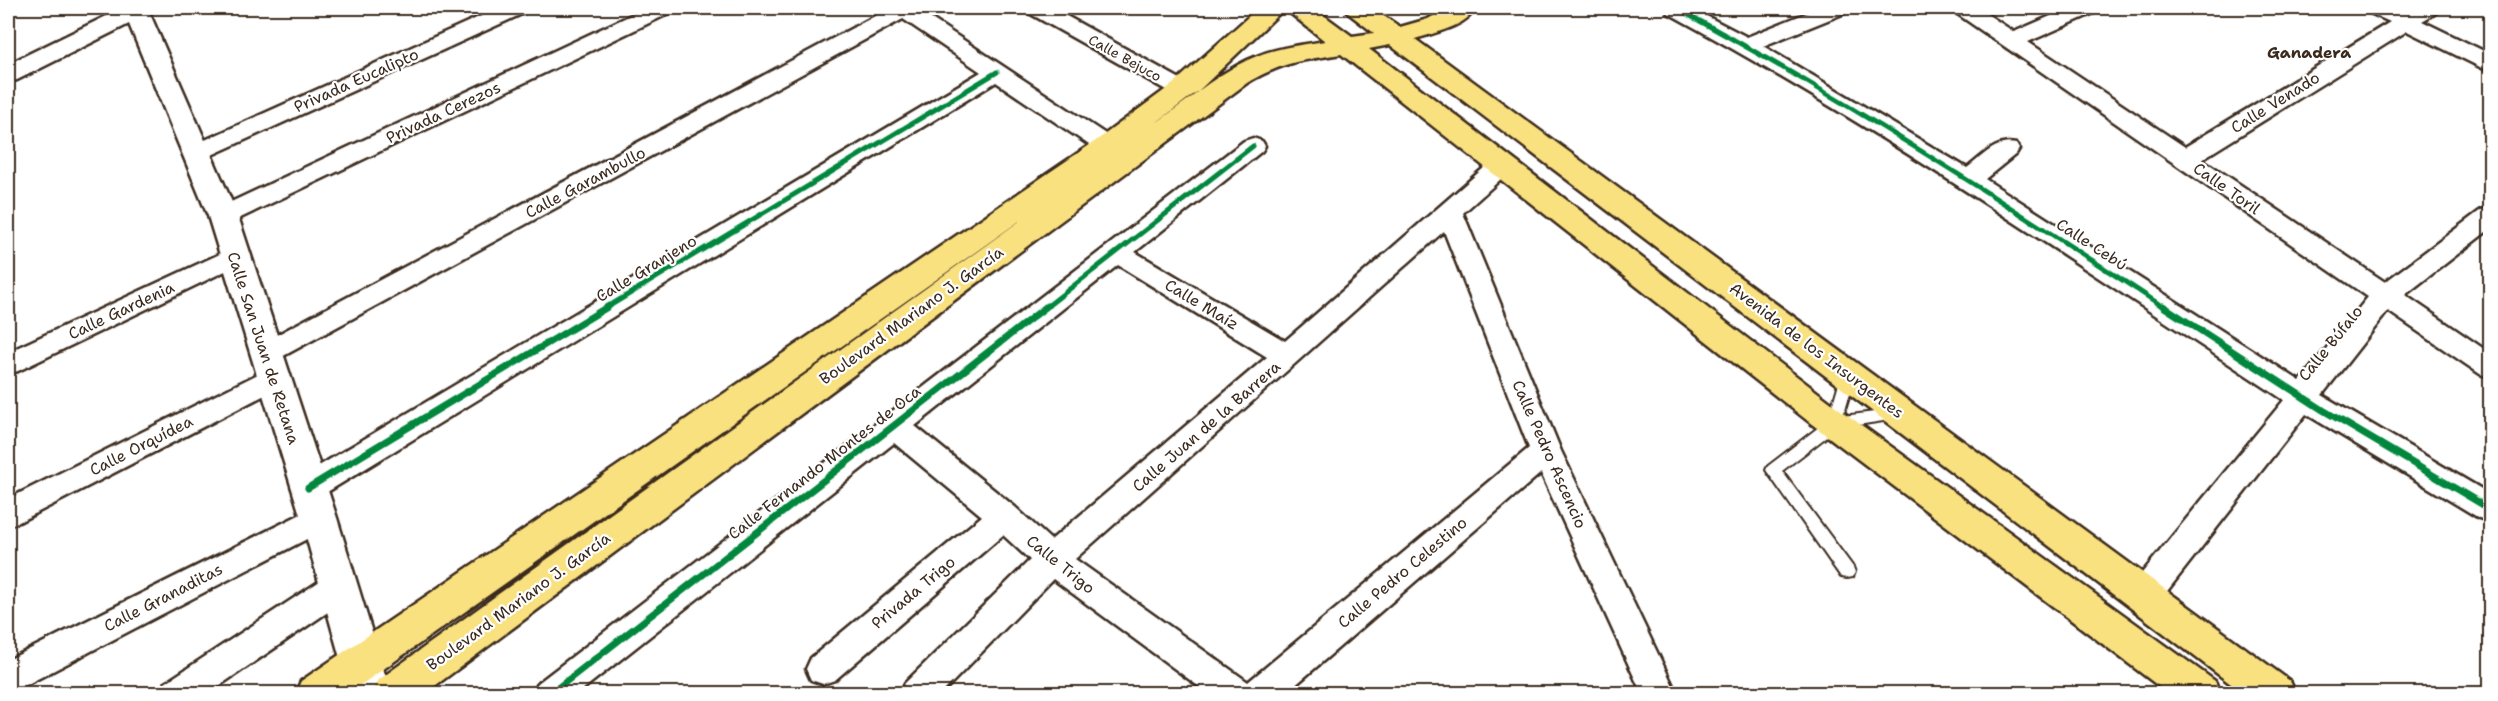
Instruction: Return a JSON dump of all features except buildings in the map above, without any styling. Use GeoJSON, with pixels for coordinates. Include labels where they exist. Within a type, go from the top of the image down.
{"type":"FeatureCollection","features":[{"type":"Feature","properties":{"kind":"main road","name":"Boulevard Mariano J. García"},"geometry":{"type":"LineString","coordinates":[[391,693],[1072,183],[1107,146],[1183,90],[1272,8]]}},
{"type":"Feature","properties":{"kind":"main road"},"geometry":{"type":"LineString","coordinates":[[1299,8],[1834,423],[2201,693]]}},
{"type":"Feature","properties":{"kind":"main road","name":"Avenida de los Insurgentes"},"geometry":{"type":"LineString","coordinates":[[1357,8],[2276,693]]}},
{"type":"Feature","properties":{"kind":"main road","name":"Boulevard Mariano J. García"},"geometry":{"type":"LineString","coordinates":[[315,693],[367,676],[1072,183],[1238,77],[1264,62],[1307,50],[1395,37],[1437,24],[1464,8]]}},
{"type":"Feature","properties":{"kind":"main road"},"geometry":{"type":"LineString","coordinates":[[1437,24],[1437,54],[1444,73]]}},
{"type":"Feature","properties":{"kind":"street","name":"Privada Eucalipto"},"geometry":{"type":"LineString","coordinates":[[196,153],[516,8]]}},
{"type":"Feature","properties":{"kind":"street","name":"Privada Cerezos"},"geometry":{"type":"LineString","coordinates":[[223,216],[662,8]]}},
{"type":"Feature","properties":{"kind":"street","name":"Calle Cebú"},"geometry":{"type":"LineString","coordinates":[[1676,8],[1748,45],[1968,180],[2303,398],[2490,509]]}},
{"type":"Feature","properties":{"kind":"street"},"geometry":{"type":"LineString","coordinates":[[1748,45],[1837,8]]}},
{"type":"Feature","properties":{"kind":"street","name":"Calle Toril"},"geometry":{"type":"LineString","coordinates":[[1964,8],[2384,297],[2490,367]]}},
{"type":"Feature","properties":{"kind":"street"},"geometry":{"type":"LineString","coordinates":[[2013,40],[2086,8]]}},
{"type":"Feature","properties":{"kind":"street"},"geometry":{"type":"LineString","coordinates":[[2378,8],[2490,63]]}},
{"type":"Feature","properties":{"kind":"street","name":"Calle Venado"},"geometry":{"type":"LineString","coordinates":[[2184,159],[2428,8]]}},
{"type":"Feature","properties":{"kind":"street","name":"Calle San Juan de Retana"},"geometry":{"type":"LineString","coordinates":[[139,9],[223,216],[367,676]]}},
{"type":"Feature","properties":{"kind":"street"},"geometry":{"type":"LineString","coordinates":[[8,74],[139,9]]}},
{"type":"Feature","properties":{"kind":"street"},"geometry":{"type":"LineString","coordinates":[[903,9],[1107,146]]}},
{"type":"Feature","properties":{"kind":"street","name":"Calle Garambullo"},"geometry":{"type":"LineString","coordinates":[[270,365],[903,9]]}},
{"type":"Feature","properties":{"kind":"street","name":"Calle Bejuco"},"geometry":{"type":"LineString","coordinates":[[1053,10],[1183,90]]}},
{"type":"Feature","properties":{"kind":"street","name":"Calle Granjeno"},"geometry":{"type":"LineString","coordinates":[[314,503],[997,72]]}},
{"type":"Feature","properties":{"kind":"street","name":"Calle Fernando Montes de Oca"},"geometry":{"type":"LineString","coordinates":[[550,693],[1253,146]]}},
{"type":"Feature","properties":{"kind":"street"},"geometry":{"type":"LineString","coordinates":[[1968,180],[2007,148]]}},
{"type":"Feature","properties":{"kind":"street","name":"Calle Juan de la Barrera"},"geometry":{"type":"LineString","coordinates":[[917,693],[1051,560],[1287,356],[1502,165]]}},
{"type":"Feature","properties":{"kind":"street","name":"Calle Pedro Ascencio"},"geometry":{"type":"LineString","coordinates":[[1449,210],[1546,451],[1660,693]]}},
{"type":"Feature","properties":{"kind":"street","name":"Calle Búfalo"},"geometry":{"type":"LineString","coordinates":[[2145,594],[2384,297],[2490,216]]}},
{"type":"Feature","properties":{"kind":"street","name":"Calle Maíz"},"geometry":{"type":"LineString","coordinates":[[1116,252],[1287,356]]}},
{"type":"Feature","properties":{"kind":"street","name":"Calle Gardenia"},"geometry":{"type":"LineString","coordinates":[[8,364],[235,256]]}},
{"type":"Feature","properties":{"kind":"street","name":"Calle Orquídea"},"geometry":{"type":"LineString","coordinates":[[8,513],[270,365]]}},
{"type":"Feature","properties":{"kind":"street","name":"Calle Trigo"},"geometry":{"type":"LineString","coordinates":[[893,425],[1004,516],[1051,560],[1237,693]]}},
{"type":"Feature","properties":{"kind":"street","name":"Calle Pedro Celestino"},"geometry":{"type":"LineString","coordinates":[[1259,693],[1546,451]]}},
{"type":"Feature","properties":{"kind":"street","name":"Calle Granaditas"},"geometry":{"type":"LineString","coordinates":[[8,677],[314,503]]}},
{"type":"Feature","properties":{"kind":"street","name":"Privada Trigo"},"geometry":{"type":"LineString","coordinates":[[823,669],[1004,516]]}},
{"type":"Feature","properties":{"kind":"street"},"geometry":{"type":"LineString","coordinates":[[177,693],[338,587]]}},
{"type":"Feature","properties":{"kind":"lane"},"geometry":{"type":"LineString","coordinates":[[1834,423],[1849,373]]}},
{"type":"Feature","properties":{"kind":"lane"},"geometry":{"type":"LineString","coordinates":[[1847,572],[1773,470],[1834,423],[1903,414]]}},
{"type":"Feature","properties":{"kind":"cycle path"},"geometry":{"type":"LineString","coordinates":[[1676,8],[1757,52],[1914,146],[2300,396],[2490,509]]}},
{"type":"Feature","properties":{"kind":"cycle path"},"geometry":{"type":"LineString","coordinates":[[308,488],[997,72]]}},
{"type":"Feature","properties":{"kind":"cycle path"},"geometry":{"type":"LineString","coordinates":[[550,694],[1253,146]]}},
{"type":"Feature","properties":{"kind":"district","name":"Ganadera"},"geometry":{"type":"Point","coordinates":[2309,52]}}]}
